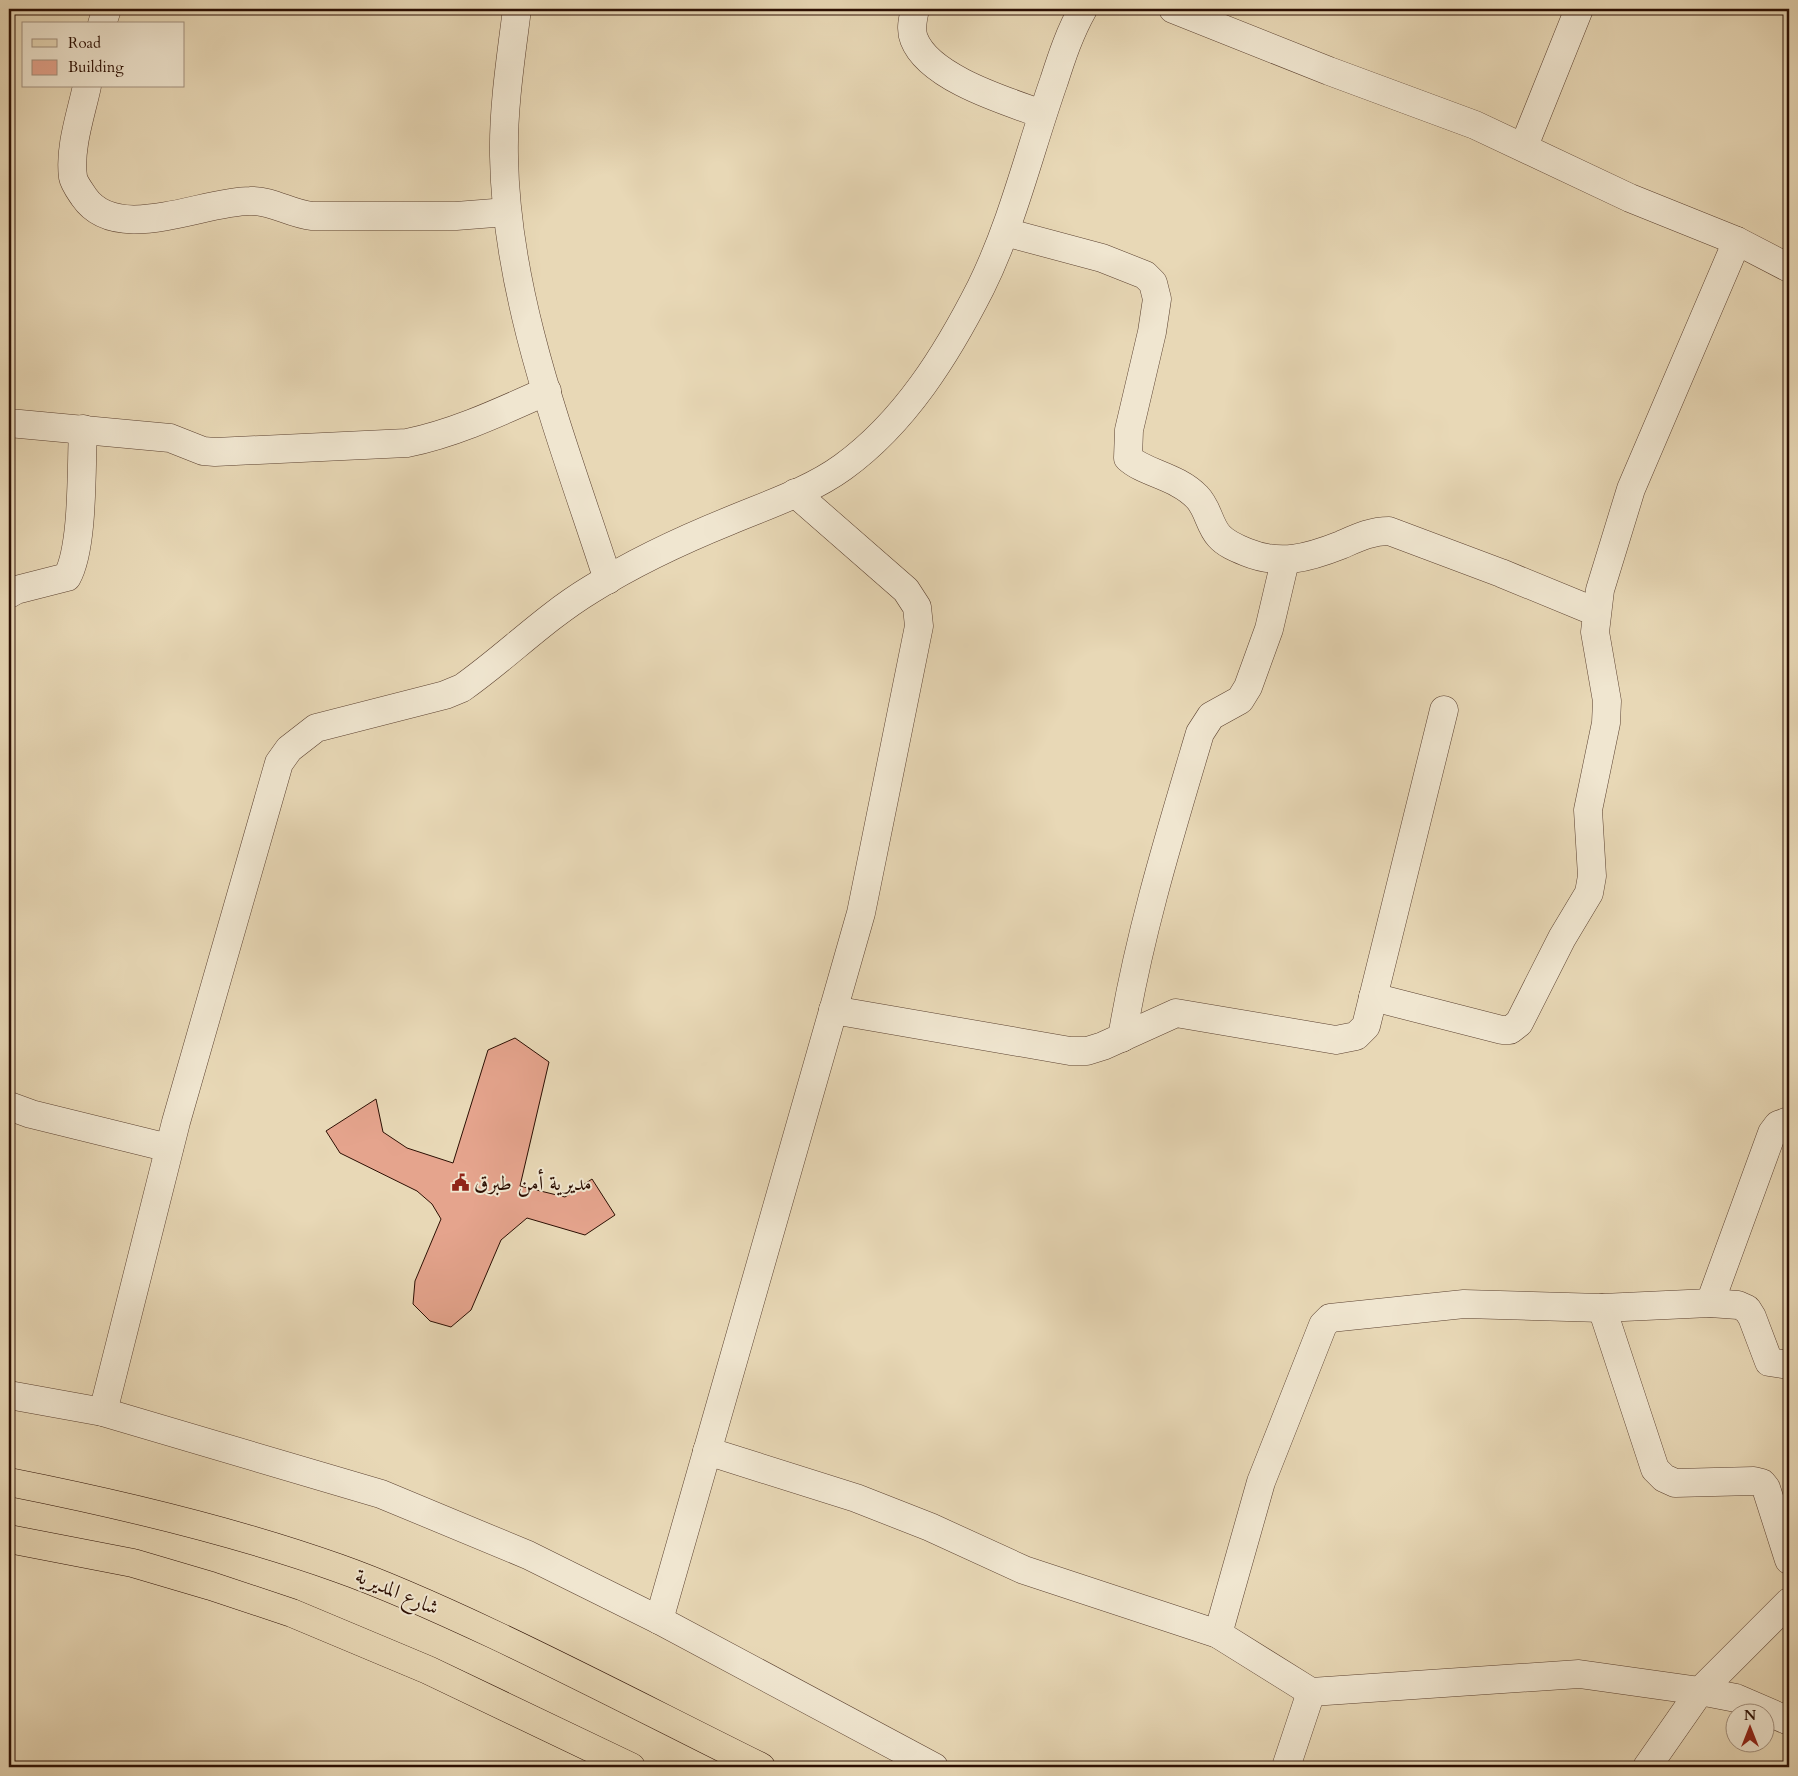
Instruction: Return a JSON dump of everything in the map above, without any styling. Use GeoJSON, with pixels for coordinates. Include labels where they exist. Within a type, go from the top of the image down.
{"type":"FeatureCollection","features":[{"type":"Feature","properties":{"kind":"main road","name":"شارع المديرية"},"geometry":{"type":"LineString","coordinates":[[9,1482],[120,1504],[247,1539],[339,1568],[424,1602],[508,1641],[760,1767]]}},
{"type":"Feature","properties":{"kind":"main road"},"geometry":{"type":"LineString","coordinates":[[9,1539],[133,1563],[292,1613],[428,1670],[598,1759],[631,1767]]}},
{"type":"Feature","properties":{"kind":"street"},"geometry":{"type":"LineString","coordinates":[[103,22],[107,9]]}},
{"type":"Feature","properties":{"kind":"street"},"geometry":{"type":"LineString","coordinates":[[517,9],[504,154],[507,212],[534,354],[608,580]]}},
{"type":"Feature","properties":{"kind":"street"},"geometry":{"type":"LineString","coordinates":[[915,9],[912,30],[914,41],[938,68],[970,86],[1042,114]]}},
{"type":"Feature","properties":{"kind":"street"},"geometry":{"type":"LineString","coordinates":[[103,1412],[169,1148],[279,763],[289,749],[316,728],[445,695],[462,688],[552,616],[608,580],[695,535],[795,493],[841,468],[878,438],[914,398],[981,287],[1005,232],[1069,36],[1083,9]]}},
{"type":"Feature","properties":{"kind":"street"},"geometry":{"type":"LineString","coordinates":[[1173,9],[1329,71],[1475,125],[1524,146],[1630,198],[1737,241],[1789,268]]}},
{"type":"Feature","properties":{"kind":"street"},"geometry":{"type":"LineString","coordinates":[[1524,146],[1579,9]]}},
{"type":"Feature","properties":{"kind":"street"},"geometry":{"type":"LineString","coordinates":[[87,88],[74,153],[73,178],[89,205],[109,216],[130,220],[249,200],[270,202],[301,215],[312,216],[456,216],[507,212]]}},
{"type":"Feature","properties":{"kind":"street"},"geometry":{"type":"LineString","coordinates":[[1005,232],[1102,258],[1132,269],[1153,283],[1157,299],[1152,332],[1128,430],[1128,458],[1178,481],[1197,496],[1206,508],[1219,536],[1230,545],[1265,558],[1285,561],[1339,546],[1371,532],[1389,531],[1501,573],[1596,612]]}},
{"type":"Feature","properties":{"kind":"street"},"geometry":{"type":"LineString","coordinates":[[1373,997],[1502,1030],[1510,1030],[1519,1023],[1562,938],[1589,893],[1592,876],[1588,810],[1606,723],[1607,701],[1595,632],[1596,612],[1631,489],[1737,241]]}},
{"type":"Feature","properties":{"kind":"street"},"geometry":{"type":"LineString","coordinates":[[9,423],[170,438],[203,451],[215,452],[407,443],[430,439],[461,428],[547,391]]}},
{"type":"Feature","properties":{"kind":"street"},"geometry":{"type":"LineString","coordinates":[[9,594],[16,590],[67,577],[72,567],[77,542],[83,429]]}},
{"type":"Feature","properties":{"kind":"street"},"geometry":{"type":"LineString","coordinates":[[659,1620],[817,1074],[861,913],[919,626],[917,607],[906,590],[795,493]]}},
{"type":"Feature","properties":{"kind":"street"},"geometry":{"type":"LineString","coordinates":[[1122,1038],[1129,997],[1154,889],[1200,733],[1211,716],[1240,700],[1248,687],[1269,629],[1285,561]]}},
{"type":"Feature","properties":{"kind":"street"},"geometry":{"type":"LineString","coordinates":[[833,1010],[1070,1051],[1087,1052],[1173,1014],[1183,1012],[1336,1040],[1362,1032],[1366,1026],[1444,710]]}},
{"type":"Feature","properties":{"kind":"street"},"geometry":{"type":"LineString","coordinates":[[9,1106],[30,1114],[169,1148]]}},
{"type":"Feature","properties":{"kind":"street"},"geometry":{"type":"LineString","coordinates":[[1710,1303],[1772,1133],[1778,1125],[1789,1121]]}},
{"type":"Feature","properties":{"kind":"street"},"geometry":{"type":"LineString","coordinates":[[1218,1634],[1261,1482],[1323,1324],[1330,1318],[1471,1304],[1602,1308],[1710,1303],[1738,1305],[1747,1309],[1769,1362],[1789,1365]]}},
{"type":"Feature","properties":{"kind":"street"},"geometry":{"type":"LineString","coordinates":[[1602,1308],[1655,1469],[1664,1478],[1675,1483],[1754,1481],[1762,1483],[1766,1488],[1789,1560]]}},
{"type":"Feature","properties":{"kind":"street"},"geometry":{"type":"LineString","coordinates":[[9,1395],[103,1412],[381,1494],[528,1555],[659,1620],[934,1767]]}},
{"type":"Feature","properties":{"kind":"street"},"geometry":{"type":"LineString","coordinates":[[707,1451],[856,1498],[930,1527],[1024,1570],[1218,1634],[1311,1692],[1579,1674],[1736,1698],[1789,1721]]}},
{"type":"Feature","properties":{"kind":"street"},"geometry":{"type":"LineString","coordinates":[[1647,1767],[1700,1691],[1789,1602]]}},
{"type":"Feature","properties":{"kind":"street"},"geometry":{"type":"LineString","coordinates":[[1286,1767],[1311,1692]]}},
{"type":"Feature","properties":{"kind":"building","name":"مديرية أمن طبرق"},"geometry":{"type":"Polygon","coordinates":[[[515,1038],[549,1062],[520,1186],[565,1197],[592,1179],[615,1215],[585,1235],[527,1218],[501,1240],[471,1310],[451,1327],[430,1321],[413,1304],[415,1281],[441,1219],[432,1204],[417,1191],[340,1153],[326,1131],[376,1099],[383,1132],[407,1148],[453,1163],[488,1050],[515,1038]]]}},
{"type":"Feature","properties":{"kind":"place","name":"مديرية أمن طبرق"},"geometry":{"type":"Point","coordinates":[460,1183]}}]}
